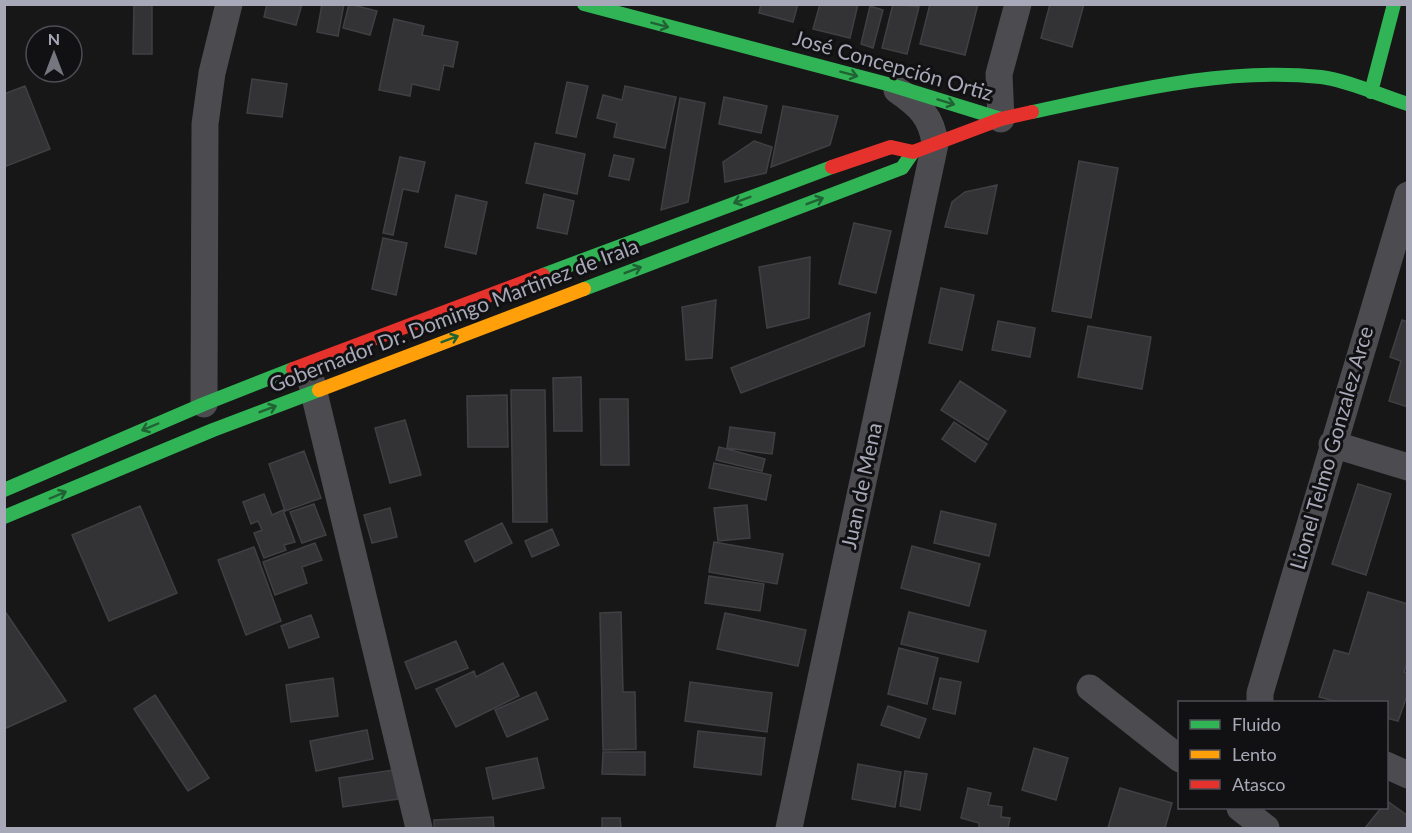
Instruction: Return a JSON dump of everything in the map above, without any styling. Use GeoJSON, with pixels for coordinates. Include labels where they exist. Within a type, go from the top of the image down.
{"type":"FeatureCollection","features":[{"type":"Feature","properties":{"kind":"street"},"geometry":{"type":"LineString","coordinates":[[204,404],[205,124],[212,73],[229,4]]}},
{"type":"Feature","properties":{"kind":"street","name":"José Concepción Ortiz"},"geometry":{"type":"LineString","coordinates":[[584,4],[628,10],[1001,119],[1199,79],[1254,75],[1323,77],[1407,104]]}},
{"type":"Feature","properties":{"kind":"street"},"geometry":{"type":"LineString","coordinates":[[1001,119],[999,74],[1018,4]]}},
{"type":"Feature","properties":{"kind":"street"},"geometry":{"type":"LineString","coordinates":[[1371,92],[1394,4]]}},
{"type":"Feature","properties":{"kind":"street"},"geometry":{"type":"LineString","coordinates":[[891,85],[924,111],[933,126],[924,148]]}},
{"type":"Feature","properties":{"kind":"street","name":"Gobernador Dr. Domingo Martinez de Irala"},"geometry":{"type":"LineString","coordinates":[[4,517],[314,391],[902,168],[924,148],[1001,119]]}},
{"type":"Feature","properties":{"kind":"street","name":"Gobernador Dr. Domingo Martinez de Irala"},"geometry":{"type":"LineString","coordinates":[[4,490],[204,404],[876,150],[891,147],[924,148]]}},
{"type":"Feature","properties":{"kind":"street","name":"Juan de Mena"},"geometry":{"type":"LineString","coordinates":[[789,828],[924,148]]}},
{"type":"Feature","properties":{"kind":"street","name":"Lionel Telmo Gonzalez Arce"},"geometry":{"type":"LineString","coordinates":[[1260,701],[1260,693],[1332,444],[1407,195]]}},
{"type":"Feature","properties":{"kind":"street"},"geometry":{"type":"LineString","coordinates":[[307,364],[419,828]]}},
{"type":"Feature","properties":{"kind":"street"},"geometry":{"type":"LineString","coordinates":[[1332,444],[1407,467]]}},
{"type":"Feature","properties":{"kind":"street"},"geometry":{"type":"LineString","coordinates":[[1090,688],[1178,758]]}},
{"type":"Feature","properties":{"kind":"street"},"geometry":{"type":"LineString","coordinates":[[1388,766],[1407,775]]}},
{"type":"Feature","properties":{"kind":"street"},"geometry":{"type":"LineString","coordinates":[[1242,809],[1266,828]]}},
{"type":"Feature","properties":{"kind":"building"},"geometry":{"type":"Polygon","coordinates":[[[134,4],[152,4],[152,54],[133,54],[134,4]]]}},
{"type":"Feature","properties":{"kind":"building"},"geometry":{"type":"Polygon","coordinates":[[[267,4],[302,4],[296,25],[264,17],[267,4]]]}},
{"type":"Feature","properties":{"kind":"building"},"geometry":{"type":"Polygon","coordinates":[[[322,4],[344,4],[338,36],[317,32],[322,4]]]}},
{"type":"Feature","properties":{"kind":"building"},"geometry":{"type":"Polygon","coordinates":[[[349,4],[377,11],[370,35],[343,28],[349,4]]]}},
{"type":"Feature","properties":{"kind":"building"},"geometry":{"type":"Polygon","coordinates":[[[761,4],[798,4],[793,22],[759,13],[761,4]]]}},
{"type":"Feature","properties":{"kind":"building"},"geometry":{"type":"Polygon","coordinates":[[[820,4],[858,4],[850,38],[813,29],[820,4]]]}},
{"type":"Feature","properties":{"kind":"building"},"geometry":{"type":"Polygon","coordinates":[[[893,4],[919,7],[907,54],[882,48],[893,4]]]}},
{"type":"Feature","properties":{"kind":"building"},"geometry":{"type":"Polygon","coordinates":[[[930,4],[978,4],[965,55],[920,44],[930,4]]]}},
{"type":"Feature","properties":{"kind":"building"},"geometry":{"type":"Polygon","coordinates":[[[1050,4],[1084,4],[1072,47],[1041,38],[1050,4]]]}},
{"type":"Feature","properties":{"kind":"building"},"geometry":{"type":"Polygon","coordinates":[[[870,6],[883,10],[873,48],[861,44],[870,6]]]}},
{"type":"Feature","properties":{"kind":"building"},"geometry":{"type":"Polygon","coordinates":[[[394,19],[424,26],[422,35],[458,42],[453,67],[444,65],[439,90],[412,84],[410,96],[379,90],[394,19]]]}},
{"type":"Feature","properties":{"kind":"building"},"geometry":{"type":"Polygon","coordinates":[[[252,79],[287,84],[282,117],[247,113],[252,79]]]}},
{"type":"Feature","properties":{"kind":"building"},"geometry":{"type":"Polygon","coordinates":[[[567,82],[588,86],[576,137],[556,133],[567,82]]]}},
{"type":"Feature","properties":{"kind":"building"},"geometry":{"type":"Polygon","coordinates":[[[25,86],[50,149],[4,167],[4,94],[25,86]]]}},
{"type":"Feature","properties":{"kind":"building"},"geometry":{"type":"Polygon","coordinates":[[[625,86],[676,97],[665,148],[614,137],[617,123],[597,118],[603,95],[622,100],[625,86]]]}},
{"type":"Feature","properties":{"kind":"building"},"geometry":{"type":"Polygon","coordinates":[[[724,97],[767,106],[761,133],[719,124],[724,97]]]}},
{"type":"Feature","properties":{"kind":"building"},"geometry":{"type":"Polygon","coordinates":[[[680,98],[705,103],[688,202],[661,210],[680,98]]]}},
{"type":"Feature","properties":{"kind":"building"},"geometry":{"type":"Polygon","coordinates":[[[783,106],[838,116],[830,145],[771,167],[783,106]]]}},
{"type":"Feature","properties":{"kind":"building"},"geometry":{"type":"Polygon","coordinates":[[[754,141],[772,147],[766,173],[725,182],[723,162],[754,141]]]}},
{"type":"Feature","properties":{"kind":"building"},"geometry":{"type":"Polygon","coordinates":[[[535,143],[585,154],[577,194],[526,183],[535,143]]]}},
{"type":"Feature","properties":{"kind":"building"},"geometry":{"type":"Polygon","coordinates":[[[614,155],[634,159],[629,180],[609,176],[614,155]]]}},
{"type":"Feature","properties":{"kind":"building"},"geometry":{"type":"Polygon","coordinates":[[[400,157],[425,162],[418,192],[403,189],[393,235],[383,233],[400,157]]]}},
{"type":"Feature","properties":{"kind":"building"},"geometry":{"type":"Polygon","coordinates":[[[1079,161],[1118,168],[1091,318],[1052,311],[1079,161]]]}},
{"type":"Feature","properties":{"kind":"building"},"geometry":{"type":"Polygon","coordinates":[[[997,185],[987,234],[945,227],[952,202],[965,192],[997,185]]]}},
{"type":"Feature","properties":{"kind":"building"},"geometry":{"type":"Polygon","coordinates":[[[544,194],[574,201],[567,234],[537,228],[544,194]]]}},
{"type":"Feature","properties":{"kind":"building"},"geometry":{"type":"Polygon","coordinates":[[[456,195],[487,202],[476,254],[445,247],[456,195]]]}},
{"type":"Feature","properties":{"kind":"building"},"geometry":{"type":"Polygon","coordinates":[[[854,223],[891,231],[876,293],[839,284],[854,223]]]}},
{"type":"Feature","properties":{"kind":"building"},"geometry":{"type":"Polygon","coordinates":[[[383,238],[407,243],[396,295],[372,289],[383,238]]]}},
{"type":"Feature","properties":{"kind":"building"},"geometry":{"type":"Polygon","coordinates":[[[810,257],[809,318],[767,328],[759,267],[810,257]]]}},
{"type":"Feature","properties":{"kind":"building"},"geometry":{"type":"Polygon","coordinates":[[[941,288],[974,295],[962,350],[929,343],[941,288]]]}},
{"type":"Feature","properties":{"kind":"building"},"geometry":{"type":"Polygon","coordinates":[[[716,300],[712,358],[686,360],[682,307],[716,300]]]}},
{"type":"Feature","properties":{"kind":"building"},"geometry":{"type":"Polygon","coordinates":[[[870,313],[864,346],[741,393],[731,368],[870,313]]]}},
{"type":"Feature","properties":{"kind":"building"},"geometry":{"type":"Polygon","coordinates":[[[1402,320],[1408,322],[1408,407],[1389,401],[1401,361],[1390,357],[1402,320]]]}},
{"type":"Feature","properties":{"kind":"building"},"geometry":{"type":"Polygon","coordinates":[[[998,321],[1035,328],[1030,357],[992,350],[998,321]]]}},
{"type":"Feature","properties":{"kind":"building"},"geometry":{"type":"Polygon","coordinates":[[[1088,326],[1151,337],[1142,389],[1078,377],[1088,326]]]}},
{"type":"Feature","properties":{"kind":"building"},"geometry":{"type":"Polygon","coordinates":[[[581,377],[582,431],[554,431],[553,378],[581,377]]]}},
{"type":"Feature","properties":{"kind":"building"},"geometry":{"type":"Polygon","coordinates":[[[960,381],[1006,411],[988,440],[941,410],[960,381]]]}},
{"type":"Feature","properties":{"kind":"building"},"geometry":{"type":"Polygon","coordinates":[[[511,390],[545,390],[547,522],[513,522],[511,390]]]}},
{"type":"Feature","properties":{"kind":"building"},"geometry":{"type":"Polygon","coordinates":[[[507,395],[508,447],[468,447],[467,396],[507,395]]]}},
{"type":"Feature","properties":{"kind":"building"},"geometry":{"type":"Polygon","coordinates":[[[600,399],[628,399],[629,465],[601,465],[600,399]]]}},
{"type":"Feature","properties":{"kind":"building"},"geometry":{"type":"Polygon","coordinates":[[[405,420],[421,475],[390,483],[375,428],[405,420]]]}},
{"type":"Feature","properties":{"kind":"building"},"geometry":{"type":"Polygon","coordinates":[[[954,422],[987,444],[975,462],[942,439],[954,422]]]}},
{"type":"Feature","properties":{"kind":"building"},"geometry":{"type":"Polygon","coordinates":[[[730,427],[775,433],[772,454],[727,448],[730,427]]]}},
{"type":"Feature","properties":{"kind":"building"},"geometry":{"type":"Polygon","coordinates":[[[719,447],[765,459],[762,471],[716,460],[719,447]]]}},
{"type":"Feature","properties":{"kind":"building"},"geometry":{"type":"Polygon","coordinates":[[[304,451],[321,498],[285,511],[269,464],[304,451]]]}},
{"type":"Feature","properties":{"kind":"building"},"geometry":{"type":"Polygon","coordinates":[[[714,463],[771,475],[766,500],[709,488],[714,463]]]}},
{"type":"Feature","properties":{"kind":"building"},"geometry":{"type":"Polygon","coordinates":[[[1358,484],[1391,494],[1366,575],[1332,564],[1358,484]]]}},
{"type":"Feature","properties":{"kind":"building"},"geometry":{"type":"Polygon","coordinates":[[[264,494],[272,515],[283,510],[295,542],[284,545],[286,550],[264,558],[254,533],[262,530],[258,521],[251,524],[243,502],[264,494]]]}},
{"type":"Feature","properties":{"kind":"building"},"geometry":{"type":"Polygon","coordinates":[[[314,504],[326,535],[302,543],[290,512],[314,504]]]}},
{"type":"Feature","properties":{"kind":"building"},"geometry":{"type":"Polygon","coordinates":[[[747,505],[750,538],[718,541],[714,508],[747,505]]]}},
{"type":"Feature","properties":{"kind":"building"},"geometry":{"type":"Polygon","coordinates":[[[140,506],[177,593],[109,621],[72,535],[140,506]]]}},
{"type":"Feature","properties":{"kind":"building"},"geometry":{"type":"Polygon","coordinates":[[[390,508],[397,537],[372,543],[364,515],[390,508]]]}},
{"type":"Feature","properties":{"kind":"building"},"geometry":{"type":"Polygon","coordinates":[[[941,511],[996,524],[989,556],[934,543],[941,511]]]}},
{"type":"Feature","properties":{"kind":"building"},"geometry":{"type":"Polygon","coordinates":[[[502,523],[512,543],[475,562],[465,541],[502,523]]]}},
{"type":"Feature","properties":{"kind":"building"},"geometry":{"type":"Polygon","coordinates":[[[552,529],[559,545],[532,557],[525,541],[552,529]]]}},
{"type":"Feature","properties":{"kind":"building"},"geometry":{"type":"Polygon","coordinates":[[[714,542],[783,554],[777,584],[709,572],[714,542]]]}},
{"type":"Feature","properties":{"kind":"building"},"geometry":{"type":"Polygon","coordinates":[[[315,543],[322,560],[302,567],[307,583],[275,595],[263,562],[315,543]]]}},
{"type":"Feature","properties":{"kind":"building"},"geometry":{"type":"Polygon","coordinates":[[[912,546],[980,564],[969,606],[901,588],[912,546]]]}},
{"type":"Feature","properties":{"kind":"building"},"geometry":{"type":"Polygon","coordinates":[[[254,547],[281,621],[246,635],[218,560],[254,547]]]}},
{"type":"Feature","properties":{"kind":"building"},"geometry":{"type":"Polygon","coordinates":[[[709,576],[764,584],[760,611],[705,603],[709,576]]]}},
{"type":"Feature","properties":{"kind":"building"},"geometry":{"type":"Polygon","coordinates":[[[1368,592],[1408,604],[1408,660],[1404,672],[1408,673],[1408,693],[1398,721],[1388,718],[1388,701],[1334,701],[1319,697],[1334,650],[1349,654],[1368,592]]]}},
{"type":"Feature","properties":{"kind":"building"},"geometry":{"type":"Polygon","coordinates":[[[4,610],[66,701],[4,729],[4,610]]]}},
{"type":"Feature","properties":{"kind":"building"},"geometry":{"type":"Polygon","coordinates":[[[621,612],[623,692],[635,692],[636,749],[603,750],[600,613],[621,612]]]}},
{"type":"Feature","properties":{"kind":"building"},"geometry":{"type":"Polygon","coordinates":[[[909,612],[986,631],[978,662],[901,644],[909,612]]]}},
{"type":"Feature","properties":{"kind":"building"},"geometry":{"type":"Polygon","coordinates":[[[725,613],[806,630],[798,666],[717,649],[725,613]]]}},
{"type":"Feature","properties":{"kind":"building"},"geometry":{"type":"Polygon","coordinates":[[[311,615],[319,637],[289,648],[281,626],[311,615]]]}},
{"type":"Feature","properties":{"kind":"building"},"geometry":{"type":"Polygon","coordinates":[[[456,641],[468,668],[416,689],[405,662],[456,641]]]}},
{"type":"Feature","properties":{"kind":"building"},"geometry":{"type":"Polygon","coordinates":[[[899,648],[938,658],[927,704],[888,694],[899,648]]]}},
{"type":"Feature","properties":{"kind":"building"},"geometry":{"type":"Polygon","coordinates":[[[503,663],[519,696],[456,727],[436,689],[474,671],[476,677],[503,663]]]}},
{"type":"Feature","properties":{"kind":"building"},"geometry":{"type":"Polygon","coordinates":[[[333,678],[338,716],[291,722],[286,685],[333,678]]]}},
{"type":"Feature","properties":{"kind":"building"},"geometry":{"type":"Polygon","coordinates":[[[940,678],[961,682],[955,714],[933,709],[940,678]]]}},
{"type":"Feature","properties":{"kind":"building"},"geometry":{"type":"Polygon","coordinates":[[[690,682],[772,693],[767,732],[685,721],[690,682]]]}},
{"type":"Feature","properties":{"kind":"building"},"geometry":{"type":"Polygon","coordinates":[[[536,692],[548,719],[507,737],[495,710],[536,692]]]}},
{"type":"Feature","properties":{"kind":"building"},"geometry":{"type":"Polygon","coordinates":[[[155,695],[209,778],[188,791],[134,709],[155,695]]]}},
{"type":"Feature","properties":{"kind":"building"},"geometry":{"type":"Polygon","coordinates":[[[888,706],[926,719],[919,738],[881,725],[888,706]]]}},
{"type":"Feature","properties":{"kind":"building"},"geometry":{"type":"Polygon","coordinates":[[[367,730],[373,759],[316,771],[310,741],[367,730]]]}},
{"type":"Feature","properties":{"kind":"building"},"geometry":{"type":"Polygon","coordinates":[[[698,731],[765,738],[761,775],[694,767],[698,731]]]}},
{"type":"Feature","properties":{"kind":"building"},"geometry":{"type":"Polygon","coordinates":[[[1034,748],[1068,758],[1056,800],[1022,790],[1034,748]]]}},
{"type":"Feature","properties":{"kind":"building"},"geometry":{"type":"Polygon","coordinates":[[[603,752],[645,752],[645,775],[602,774],[603,752]]]}},
{"type":"Feature","properties":{"kind":"building"},"geometry":{"type":"Polygon","coordinates":[[[537,758],[544,788],[493,799],[486,768],[537,758]]]}},
{"type":"Feature","properties":{"kind":"building"},"geometry":{"type":"Polygon","coordinates":[[[858,764],[901,772],[895,807],[852,799],[858,764]]]}},
{"type":"Feature","properties":{"kind":"building"},"geometry":{"type":"Polygon","coordinates":[[[393,770],[398,799],[343,807],[339,778],[393,770]]]}},
{"type":"Feature","properties":{"kind":"building"},"geometry":{"type":"Polygon","coordinates":[[[905,771],[927,774],[920,810],[900,806],[905,771]]]}},
{"type":"Feature","properties":{"kind":"building"},"geometry":{"type":"Polygon","coordinates":[[[968,788],[991,793],[988,805],[1002,807],[1001,817],[1010,818],[1008,828],[979,828],[979,823],[961,818],[968,788]]]}},
{"type":"Feature","properties":{"kind":"building"},"geometry":{"type":"Polygon","coordinates":[[[1120,788],[1172,803],[1165,828],[1108,828],[1120,788]]]}},
{"type":"Feature","properties":{"kind":"building"},"geometry":{"type":"Polygon","coordinates":[[[1388,801],[1408,816],[1408,828],[1365,828],[1380,809],[1388,809],[1388,801]]]}},
{"type":"Feature","properties":{"kind":"building"},"geometry":{"type":"Polygon","coordinates":[[[493,817],[494,828],[434,828],[434,820],[493,817]]]}},
{"type":"Feature","properties":{"kind":"building"},"geometry":{"type":"Polygon","coordinates":[[[602,818],[620,818],[621,828],[602,828],[602,818]]]}},
{"type":"Feature","properties":{"kind":"traffic: fast"},"geometry":{"type":"LineString","coordinates":[[584,4],[891,85],[1001,119]]}},
{"type":"Feature","properties":{"kind":"traffic: fast"},"geometry":{"type":"LineString","coordinates":[[1371,92],[1394,4]]}},
{"type":"Feature","properties":{"kind":"traffic: fast"},"geometry":{"type":"LineString","coordinates":[[1032,112],[1175,83],[1248,75],[1321,77],[1353,85],[1408,104]]}},
{"type":"Feature","properties":{"kind":"traffic: fast"},"geometry":{"type":"LineString","coordinates":[[584,289],[902,168],[913,152]]}},
{"type":"Feature","properties":{"kind":"traffic: fast"},"geometry":{"type":"LineString","coordinates":[[543,275],[832,167]]}},
{"type":"Feature","properties":{"kind":"traffic: fast"},"geometry":{"type":"LineString","coordinates":[[4,490],[204,404],[293,369]]}},
{"type":"Feature","properties":{"kind":"traffic: fast"},"geometry":{"type":"LineString","coordinates":[[4,517],[213,430],[319,390]]}},
{"type":"Feature","properties":{"kind":"traffic: slow"},"geometry":{"type":"LineString","coordinates":[[319,390],[584,289]]}},
{"type":"Feature","properties":{"kind":"traffic: jam"},"geometry":{"type":"LineString","coordinates":[[832,167],[891,147],[913,152],[1001,119],[1032,112]]}},
{"type":"Feature","properties":{"kind":"traffic: jam"},"geometry":{"type":"LineString","coordinates":[[293,369],[543,275]]}}]}
